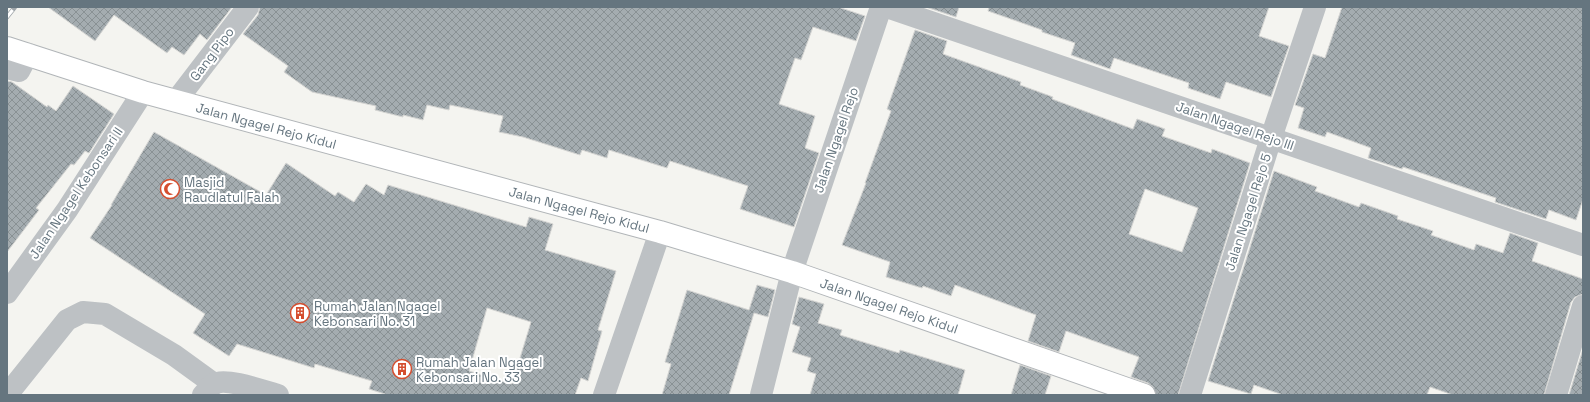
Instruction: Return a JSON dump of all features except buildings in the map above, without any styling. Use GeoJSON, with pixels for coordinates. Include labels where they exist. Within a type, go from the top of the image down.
{"type":"FeatureCollection","features":[{"type":"Feature","properties":{"kind":"main road","name":"Jalan Ngagel Rejo Kidul"},"geometry":{"type":"LineString","coordinates":[[7,48],[143,92],[660,232],[792,272],[1144,395]]}},
{"type":"Feature","properties":{"kind":"street","name":"Gang Pipo"},"geometry":{"type":"LineString","coordinates":[[176,101],[248,7]]}},
{"type":"Feature","properties":{"kind":"street","name":"Jalan Ngagel Rejo"},"geometry":{"type":"LineString","coordinates":[[761,395],[792,272],[881,7]]}},
{"type":"Feature","properties":{"kind":"street","name":"Jalan Ngagel Rejo III"},"geometry":{"type":"LineString","coordinates":[[887,7],[1583,245]]}},
{"type":"Feature","properties":{"kind":"street","name":"Jalan Ngagel Rejo 5"},"geometry":{"type":"LineString","coordinates":[[1190,395],[1271,138],[1315,7]]}},
{"type":"Feature","properties":{"kind":"street"},"geometry":{"type":"LineString","coordinates":[[7,68],[19,71],[28,54]]}},
{"type":"Feature","properties":{"kind":"street","name":"Jalan Ngagel Kebonsari II"},"geometry":{"type":"LineString","coordinates":[[7,293],[67,210],[143,92]]}},
{"type":"Feature","properties":{"kind":"street"},"geometry":{"type":"LineString","coordinates":[[604,395],[660,232]]}},
{"type":"Feature","properties":{"kind":"street"},"geometry":{"type":"LineString","coordinates":[[1556,395],[1583,306]]}},
{"type":"Feature","properties":{"kind":"street"},"geometry":{"type":"LineString","coordinates":[[7,395],[67,320],[83,312],[106,314],[174,356],[208,389],[224,382],[246,386],[278,395]]}},
{"type":"Feature","properties":{"kind":"railway"},"geometry":{"type":"LineString","coordinates":[[7,17],[15,7]]}},
{"type":"Feature","properties":{"kind":"place","name":"Masjid Raudlatul Falah"},"geometry":{"type":"Point","coordinates":[170,189]}},
{"type":"Feature","properties":{"kind":"place","name":"Rumah Jalan Ngagel Kebonsari No. 31"},"geometry":{"type":"Point","coordinates":[300,313]}},
{"type":"Feature","properties":{"kind":"place","name":"Rumah Jalan Ngagel Kebonsari No. 33"},"geometry":{"type":"Point","coordinates":[402,369]}}]}
